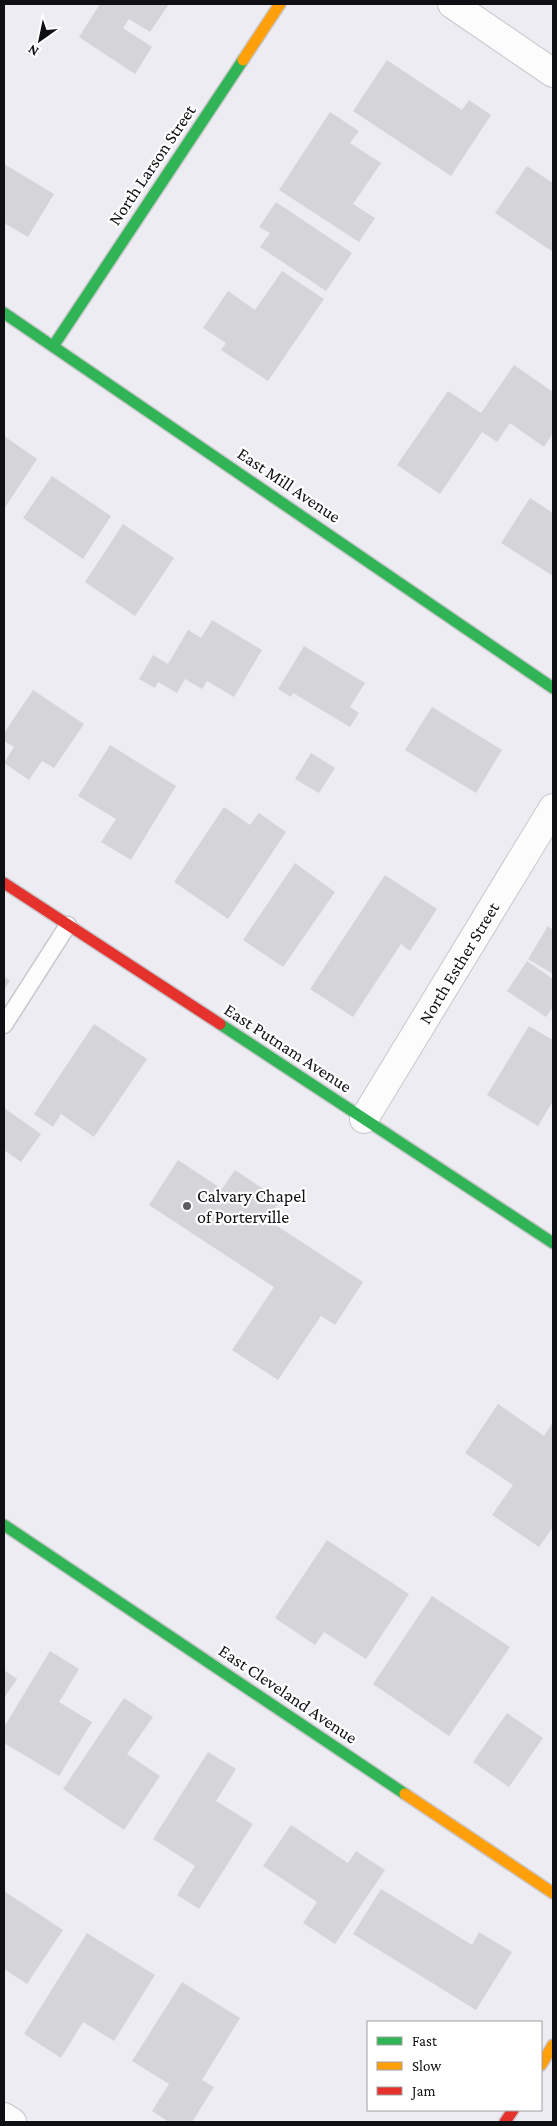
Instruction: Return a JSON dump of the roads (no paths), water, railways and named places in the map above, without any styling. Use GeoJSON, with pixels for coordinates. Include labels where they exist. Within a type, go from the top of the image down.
{"type":"FeatureCollection","features":[{"type":"Feature","properties":{"kind":"street","name":"North Larson Street"},"geometry":{"type":"LineString","coordinates":[[54,345],[280,4]]}},
{"type":"Feature","properties":{"kind":"street"},"geometry":{"type":"LineString","coordinates":[[452,4],[553,72]]}},
{"type":"Feature","properties":{"kind":"street","name":"East Mill Avenue"},"geometry":{"type":"LineString","coordinates":[[4,313],[54,345],[553,688]]}},
{"type":"Feature","properties":{"kind":"street","name":"North Esther Street"},"geometry":{"type":"LineString","coordinates":[[364,1119],[553,808]]}},
{"type":"Feature","properties":{"kind":"street","name":"East Putnam Avenue"},"geometry":{"type":"LineString","coordinates":[[4,883],[553,1243]]}},
{"type":"Feature","properties":{"kind":"street","name":"East Cleveland Avenue"},"geometry":{"type":"LineString","coordinates":[[4,1525],[553,1893]]}},
{"type":"Feature","properties":{"kind":"street"},"geometry":{"type":"LineString","coordinates":[[542,2063],[553,2045]]}},
{"type":"Feature","properties":{"kind":"street"},"geometry":{"type":"LineString","coordinates":[[505,2122],[512,2111]]}},
{"type":"Feature","properties":{"kind":"street"},"geometry":{"type":"LineString","coordinates":[[4,2117],[12,2122]]}},
{"type":"Feature","properties":{"kind":"lane"},"geometry":{"type":"LineString","coordinates":[[4,1025],[68,925]]}},
{"type":"Feature","properties":{"kind":"place","name":"Calvary Chapel of Porterville"},"geometry":{"type":"Point","coordinates":[187,1206]}}]}
